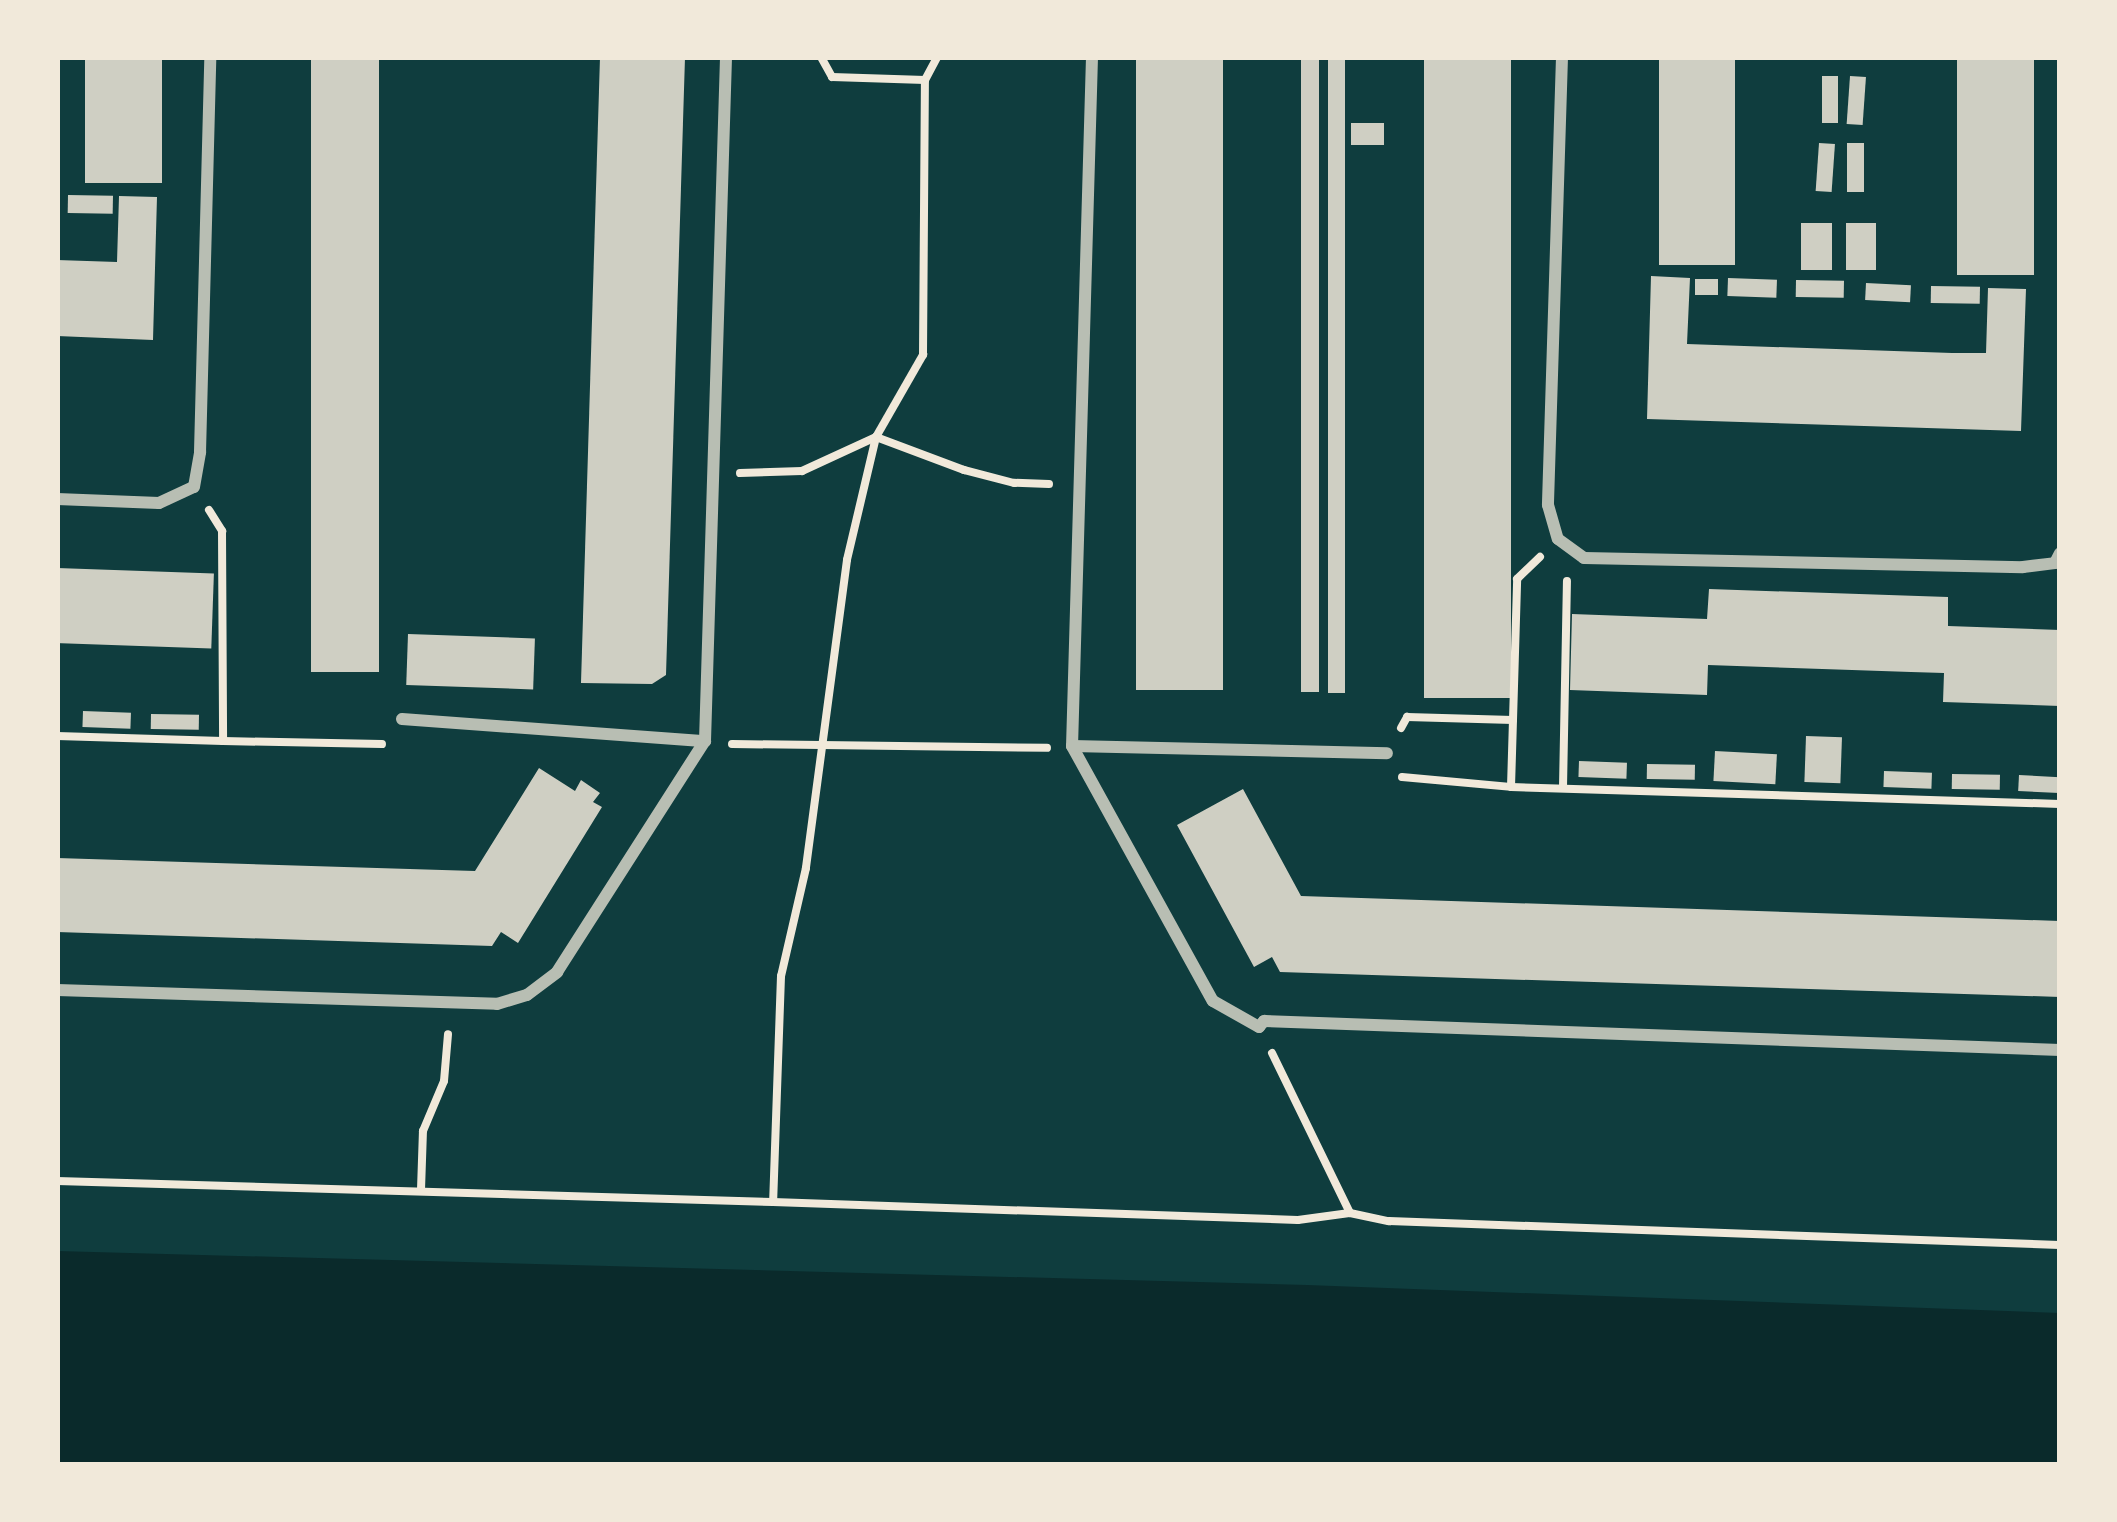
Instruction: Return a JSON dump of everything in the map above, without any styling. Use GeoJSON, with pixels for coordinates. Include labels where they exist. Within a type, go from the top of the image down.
{"type":"FeatureCollection","features":[{"type":"Feature","properties":{"kind":"street"},"geometry":{"type":"LineString","coordinates":[[57,499],[159,503],[194,487],[200,452],[210,57]]}},
{"type":"Feature","properties":{"kind":"street"},"geometry":{"type":"LineString","coordinates":[[57,990],[496,1004],[527,995],[557,972],[705,741],[726,57]]}},
{"type":"Feature","properties":{"kind":"street"},"geometry":{"type":"LineString","coordinates":[[1092,57],[1072,746],[1213,1001],[1259,1027],[1264,1021],[2060,1050]]}},
{"type":"Feature","properties":{"kind":"street"},"geometry":{"type":"LineString","coordinates":[[1562,57],[1548,505],[1558,539],[1584,558],[2023,567],[2055,563],[2060,553]]}},
{"type":"Feature","properties":{"kind":"street"},"geometry":{"type":"LineString","coordinates":[[401,719],[705,741]]}},
{"type":"Feature","properties":{"kind":"street"},"geometry":{"type":"LineString","coordinates":[[1072,746],[1387,753]]}},
{"type":"Feature","properties":{"kind":"path"},"geometry":{"type":"LineString","coordinates":[[821,57],[832,77],[926,80]]}},
{"type":"Feature","properties":{"kind":"path"},"geometry":{"type":"LineString","coordinates":[[773,1202],[782,976],[824,746],[847,560],[876,437],[922,355],[926,80],[937,57]]}},
{"type":"Feature","properties":{"kind":"path"},"geometry":{"type":"LineString","coordinates":[[716,473],[802,471],[876,437],[1014,483],[1081,485]]}},
{"type":"Feature","properties":{"kind":"path"},"geometry":{"type":"LineString","coordinates":[[194,487],[222,530],[223,741]]}},
{"type":"Feature","properties":{"kind":"path"},"geometry":{"type":"LineString","coordinates":[[1511,787],[1517,580],[1558,539],[1568,572],[1562,788]]}},
{"type":"Feature","properties":{"kind":"path"},"geometry":{"type":"LineString","coordinates":[[1513,720],[1407,717],[1387,753],[1404,781],[2060,804]]}},
{"type":"Feature","properties":{"kind":"path"},"geometry":{"type":"LineString","coordinates":[[57,736],[382,744],[401,719]]}},
{"type":"Feature","properties":{"kind":"path"},"geometry":{"type":"LineString","coordinates":[[705,741],[1072,746]]}},
{"type":"Feature","properties":{"kind":"path"},"geometry":{"type":"LineString","coordinates":[[422,1190],[423,1131],[444,1081],[451,1003]]}},
{"type":"Feature","properties":{"kind":"path"},"geometry":{"type":"LineString","coordinates":[[1259,1027],[1350,1214]]}},
{"type":"Feature","properties":{"kind":"path"},"geometry":{"type":"LineString","coordinates":[[57,1181],[1298,1220],[1350,1214],[1389,1221],[2060,1246]]}},
{"type":"Feature","properties":{"kind":"water"},"geometry":{"type":"Polygon","coordinates":[[[57,1251],[1307,1285],[2060,1313],[2060,1465],[57,1465],[57,1251]]]}},
{"type":"Feature","properties":{"kind":"building"},"geometry":{"type":"Polygon","coordinates":[[[85,57],[162,57],[162,183],[85,183],[85,57]]]}},
{"type":"Feature","properties":{"kind":"building"},"geometry":{"type":"Polygon","coordinates":[[[311,57],[379,57],[379,672],[311,672],[311,57]]]}},
{"type":"Feature","properties":{"kind":"building"},"geometry":{"type":"Polygon","coordinates":[[[600,57],[685,57],[666,675],[652,684],[581,683],[600,57]]]}},
{"type":"Feature","properties":{"kind":"building"},"geometry":{"type":"Polygon","coordinates":[[[1136,57],[1223,57],[1223,690],[1136,690],[1136,57]]]}},
{"type":"Feature","properties":{"kind":"building"},"geometry":{"type":"Polygon","coordinates":[[[1301,57],[1319,57],[1319,692],[1301,692],[1301,57]]]}},
{"type":"Feature","properties":{"kind":"building"},"geometry":{"type":"Polygon","coordinates":[[[1328,57],[1345,57],[1345,693],[1328,693],[1328,57]]]}},
{"type":"Feature","properties":{"kind":"building"},"geometry":{"type":"Polygon","coordinates":[[[1424,57],[1511,57],[1511,698],[1424,698],[1424,57]]]}},
{"type":"Feature","properties":{"kind":"building"},"geometry":{"type":"Polygon","coordinates":[[[1659,57],[1735,57],[1735,265],[1659,265],[1659,57]]]}},
{"type":"Feature","properties":{"kind":"building"},"geometry":{"type":"Polygon","coordinates":[[[1957,57],[2034,57],[2034,275],[1957,275],[1957,57]]]}},
{"type":"Feature","properties":{"kind":"building"},"geometry":{"type":"Polygon","coordinates":[[[1822,76],[1838,76],[1838,123],[1822,123],[1822,76]]]}},
{"type":"Feature","properties":{"kind":"building"},"geometry":{"type":"Polygon","coordinates":[[[1850,76],[1866,77],[1863,125],[1847,124],[1850,76]]]}},
{"type":"Feature","properties":{"kind":"building"},"geometry":{"type":"Polygon","coordinates":[[[1351,123],[1384,123],[1384,145],[1351,145],[1351,123]]]}},
{"type":"Feature","properties":{"kind":"building"},"geometry":{"type":"Polygon","coordinates":[[[1819,143],[1835,144],[1832,192],[1816,191],[1819,143]]]}},
{"type":"Feature","properties":{"kind":"building"},"geometry":{"type":"Polygon","coordinates":[[[1847,143],[1864,143],[1864,192],[1847,192],[1847,143]]]}},
{"type":"Feature","properties":{"kind":"building"},"geometry":{"type":"Polygon","coordinates":[[[68,195],[113,196],[113,214],[68,213],[68,195]]]}},
{"type":"Feature","properties":{"kind":"building"},"geometry":{"type":"Polygon","coordinates":[[[119,196],[157,197],[153,340],[57,336],[57,260],[117,262],[119,196]]]}},
{"type":"Feature","properties":{"kind":"building"},"geometry":{"type":"Polygon","coordinates":[[[1801,223],[1832,223],[1832,270],[1801,270],[1801,223]]]}},
{"type":"Feature","properties":{"kind":"building"},"geometry":{"type":"Polygon","coordinates":[[[1846,223],[1876,223],[1876,270],[1846,270],[1846,223]]]}},
{"type":"Feature","properties":{"kind":"building"},"geometry":{"type":"Polygon","coordinates":[[[1651,276],[1690,278],[1687,344],[1986,353],[1988,288],[2026,289],[2021,431],[1647,419],[1651,276]]]}},
{"type":"Feature","properties":{"kind":"building"},"geometry":{"type":"Polygon","coordinates":[[[1728,278],[1777,280],[1776,298],[1727,296],[1728,278]]]}},
{"type":"Feature","properties":{"kind":"building"},"geometry":{"type":"Polygon","coordinates":[[[1695,279],[1718,279],[1718,295],[1695,295],[1695,279]]]}},
{"type":"Feature","properties":{"kind":"building"},"geometry":{"type":"Polygon","coordinates":[[[1796,280],[1844,281],[1844,298],[1796,297],[1796,280]]]}},
{"type":"Feature","properties":{"kind":"building"},"geometry":{"type":"Polygon","coordinates":[[[1866,283],[1911,285],[1910,302],[1865,300],[1866,283]]]}},
{"type":"Feature","properties":{"kind":"building"},"geometry":{"type":"Polygon","coordinates":[[[1931,286],[1980,287],[1980,304],[1931,303],[1931,286]]]}},
{"type":"Feature","properties":{"kind":"building"},"geometry":{"type":"Polygon","coordinates":[[[57,568],[214,573],[211,648],[57,643],[57,568]]]}},
{"type":"Feature","properties":{"kind":"building"},"geometry":{"type":"Polygon","coordinates":[[[1709,589],[1948,597],[1948,626],[2060,630],[2060,706],[1943,702],[1944,673],[1708,665],[1707,695],[1570,690],[1572,614],[1707,619],[1709,589]]]}},
{"type":"Feature","properties":{"kind":"building"},"geometry":{"type":"Polygon","coordinates":[[[408,634],[535,638],[533,689],[406,685],[408,634]]]}},
{"type":"Feature","properties":{"kind":"building"},"geometry":{"type":"Polygon","coordinates":[[[83,711],[131,713],[130,729],[82,727],[83,711]]]}},
{"type":"Feature","properties":{"kind":"building"},"geometry":{"type":"Polygon","coordinates":[[[151,714],[199,715],[199,730],[151,729],[151,714]]]}},
{"type":"Feature","properties":{"kind":"building"},"geometry":{"type":"Polygon","coordinates":[[[1806,736],[1842,737],[1840,783],[1804,782],[1806,736]]]}},
{"type":"Feature","properties":{"kind":"building"},"geometry":{"type":"Polygon","coordinates":[[[1715,751],[1777,754],[1775,784],[1713,781],[1715,751]]]}},
{"type":"Feature","properties":{"kind":"building"},"geometry":{"type":"Polygon","coordinates":[[[1579,761],[1627,763],[1626,779],[1578,777],[1579,761]]]}},
{"type":"Feature","properties":{"kind":"building"},"geometry":{"type":"Polygon","coordinates":[[[1647,764],[1695,765],[1695,780],[1647,779],[1647,764]]]}},
{"type":"Feature","properties":{"kind":"building"},"geometry":{"type":"Polygon","coordinates":[[[539,768],[575,791],[581,780],[600,793],[593,802],[602,807],[518,943],[501,932],[492,946],[57,932],[57,858],[475,871],[539,768]]]}},
{"type":"Feature","properties":{"kind":"building"},"geometry":{"type":"Polygon","coordinates":[[[1884,771],[1932,773],[1931,789],[1883,787],[1884,771]]]}},
{"type":"Feature","properties":{"kind":"building"},"geometry":{"type":"Polygon","coordinates":[[[1952,774],[2000,775],[2000,790],[1952,789],[1952,774]]]}},
{"type":"Feature","properties":{"kind":"building"},"geometry":{"type":"Polygon","coordinates":[[[2019,775],[2060,777],[2059,793],[2018,791],[2019,775]]]}},
{"type":"Feature","properties":{"kind":"building"},"geometry":{"type":"Polygon","coordinates":[[[1243,789],[1301,896],[2060,921],[2060,997],[1280,972],[1272,957],[1254,967],[1177,825],[1243,789]]]}}]}
